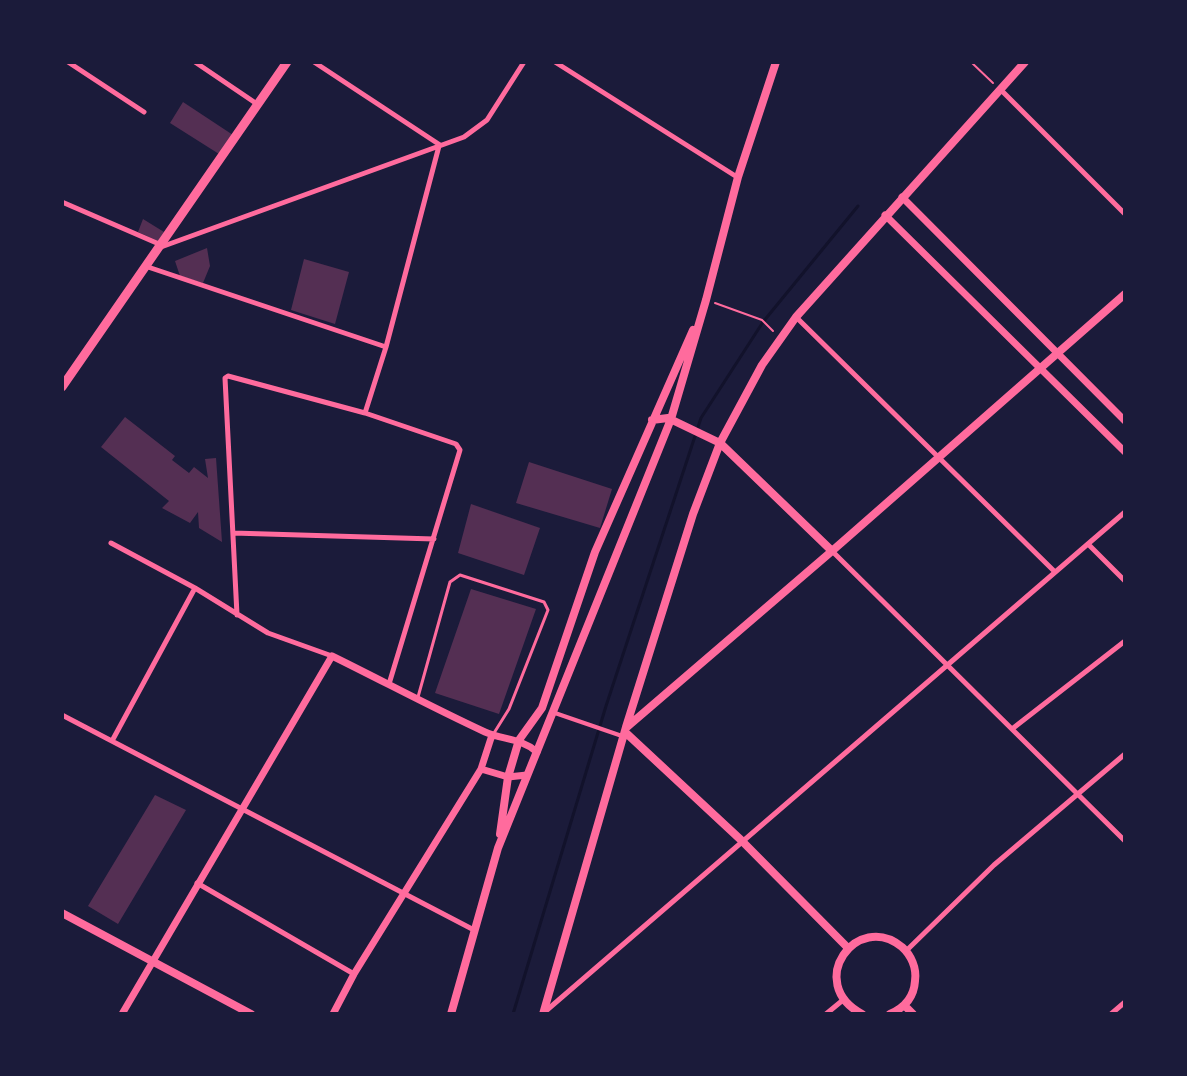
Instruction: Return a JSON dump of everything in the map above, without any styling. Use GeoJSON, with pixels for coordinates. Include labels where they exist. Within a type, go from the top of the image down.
{"type":"FeatureCollection","features":[{"type":"Feature","properties":{"kind":"highway"},"geometry":{"type":"LineString","coordinates":[[62,387],[287,62]]}},
{"type":"Feature","properties":{"kind":"main road"},"geometry":{"type":"LineString","coordinates":[[451,1014],[498,848],[671,419],[738,177],[776,62]]}},
{"type":"Feature","properties":{"kind":"main road"},"geometry":{"type":"LineString","coordinates":[[543,1013],[625,732],[717,441],[762,365],[796,317],[1025,62]]}},
{"type":"Feature","properties":{"kind":"main road"},"geometry":{"type":"LineString","coordinates":[[625,732],[655,702],[1125,294]]}},
{"type":"Feature","properties":{"kind":"main road"},"geometry":{"type":"LineString","coordinates":[[498,848],[508,777],[519,740],[542,708],[595,552],[706,300]]}},
{"type":"Feature","properties":{"kind":"main road"},"geometry":{"type":"LineString","coordinates":[[652,420],[659,417],[671,419],[717,441],[832,551]]}},
{"type":"Feature","properties":{"kind":"main road"},"geometry":{"type":"LineString","coordinates":[[595,552],[601,558],[612,560]]}},
{"type":"Feature","properties":{"kind":"main road"},"geometry":{"type":"LineString","coordinates":[[640,684],[645,696],[655,702]]}},
{"type":"Feature","properties":{"kind":"main road"},"geometry":{"type":"LineString","coordinates":[[625,732],[741,840],[848,948]]}},
{"type":"Feature","properties":{"kind":"main road"},"geometry":{"type":"LineString","coordinates":[[62,913],[251,1014]]}},
{"type":"Feature","properties":{"kind":"main road"},"geometry":{"type":"LineString","coordinates":[[862,1014],[843,1000],[836,973],[848,948],[863,939],[882,938],[891,940],[906,951],[914,966],[915,983],[904,1005],[890,1014]]}},
{"type":"Feature","properties":{"kind":"main road"},"geometry":{"type":"LineString","coordinates":[[904,1005],[913,1014]]}},
{"type":"Feature","properties":{"kind":"street"},"geometry":{"type":"LineString","coordinates":[[68,62],[144,112]]}},
{"type":"Feature","properties":{"kind":"street"},"geometry":{"type":"LineString","coordinates":[[195,62],[258,104]]}},
{"type":"Feature","properties":{"kind":"street"},"geometry":{"type":"LineString","coordinates":[[314,62],[440,145]]}},
{"type":"Feature","properties":{"kind":"street"},"geometry":{"type":"LineString","coordinates":[[62,202],[159,247],[464,137],[482,126],[524,62]]}},
{"type":"Feature","properties":{"kind":"street"},"geometry":{"type":"LineString","coordinates":[[555,62],[738,177]]}},
{"type":"Feature","properties":{"kind":"street"},"geometry":{"type":"LineString","coordinates":[[1000,89],[1125,214]]}},
{"type":"Feature","properties":{"kind":"street"},"geometry":{"type":"LineString","coordinates":[[365,413],[386,347],[440,145]]}},
{"type":"Feature","properties":{"kind":"street"},"geometry":{"type":"LineString","coordinates":[[902,197],[1125,421]]}},
{"type":"Feature","properties":{"kind":"street"},"geometry":{"type":"LineString","coordinates":[[885,215],[1125,452]]}},
{"type":"Feature","properties":{"kind":"street"},"geometry":{"type":"LineString","coordinates":[[145,266],[386,347]]}},
{"type":"Feature","properties":{"kind":"street"},"geometry":{"type":"LineString","coordinates":[[796,317],[1054,571]]}},
{"type":"Feature","properties":{"kind":"street"},"geometry":{"type":"LineString","coordinates":[[237,615],[225,378],[228,376],[365,413],[460,447],[389,684]]}},
{"type":"Feature","properties":{"kind":"street"},"geometry":{"type":"LineString","coordinates":[[543,1013],[1125,512]]}},
{"type":"Feature","properties":{"kind":"street"},"geometry":{"type":"LineString","coordinates":[[233,533],[434,539]]}},
{"type":"Feature","properties":{"kind":"street"},"geometry":{"type":"LineString","coordinates":[[111,543],[282,639],[332,656],[417,701],[492,735],[519,740],[537,752]]}},
{"type":"Feature","properties":{"kind":"street"},"geometry":{"type":"LineString","coordinates":[[1088,544],[1125,581]]}},
{"type":"Feature","properties":{"kind":"street"},"geometry":{"type":"LineString","coordinates":[[832,551],[1125,841]]}},
{"type":"Feature","properties":{"kind":"street"},"geometry":{"type":"LineString","coordinates":[[112,741],[195,588]]}},
{"type":"Feature","properties":{"kind":"street"},"geometry":{"type":"LineString","coordinates":[[1012,729],[1125,641]]}},
{"type":"Feature","properties":{"kind":"street"},"geometry":{"type":"LineString","coordinates":[[122,1014],[332,656]]}},
{"type":"Feature","properties":{"kind":"street"},"geometry":{"type":"LineString","coordinates":[[553,712],[607,731],[625,732]]}},
{"type":"Feature","properties":{"kind":"street"},"geometry":{"type":"LineString","coordinates":[[62,715],[474,930]]}},
{"type":"Feature","properties":{"kind":"street"},"geometry":{"type":"LineString","coordinates":[[333,1014],[354,974],[481,769],[492,735]]}},
{"type":"Feature","properties":{"kind":"street"},"geometry":{"type":"LineString","coordinates":[[906,951],[994,865],[1125,754]]}},
{"type":"Feature","properties":{"kind":"street"},"geometry":{"type":"LineString","coordinates":[[481,769],[508,777],[527,775]]}},
{"type":"Feature","properties":{"kind":"street"},"geometry":{"type":"LineString","coordinates":[[197,883],[354,974]]}},
{"type":"Feature","properties":{"kind":"street"},"geometry":{"type":"LineString","coordinates":[[826,1014],[843,1000]]}},
{"type":"Feature","properties":{"kind":"street"},"geometry":{"type":"LineString","coordinates":[[1111,1014],[1125,1002]]}},
{"type":"Feature","properties":{"kind":"lane"},"geometry":{"type":"LineString","coordinates":[[417,701],[450,582],[454,578],[460,575],[544,602],[548,610],[509,709],[492,735]]}},
{"type":"Feature","properties":{"kind":"path"},"geometry":{"type":"LineString","coordinates":[[971,62],[1000,89]]}},
{"type":"Feature","properties":{"kind":"path"},"geometry":{"type":"LineString","coordinates":[[706,300],[754,317],[769,326]]}},
{"type":"Feature","properties":{"kind":"building"},"geometry":{"type":"Polygon","coordinates":[[[183,102],[233,135],[219,154],[170,123],[183,102]]]}},
{"type":"Feature","properties":{"kind":"building"},"geometry":{"type":"Polygon","coordinates":[[[143,219],[164,232],[158,241],[138,232],[143,219]]]}},
{"type":"Feature","properties":{"kind":"building"},"geometry":{"type":"Polygon","coordinates":[[[207,248],[210,266],[203,283],[180,276],[175,261],[207,248]]]}},
{"type":"Feature","properties":{"kind":"building"},"geometry":{"type":"Polygon","coordinates":[[[304,259],[349,272],[335,324],[291,310],[304,259]]]}},
{"type":"Feature","properties":{"kind":"building"},"geometry":{"type":"Polygon","coordinates":[[[125,417],[175,456],[172,460],[189,473],[194,467],[208,478],[205,459],[216,458],[222,542],[199,528],[198,512],[190,523],[162,508],[169,501],[101,447],[125,417]]]}},
{"type":"Feature","properties":{"kind":"building"},"geometry":{"type":"Polygon","coordinates":[[[529,462],[612,489],[600,528],[516,503],[529,462]]]}},
{"type":"Feature","properties":{"kind":"building"},"geometry":{"type":"Polygon","coordinates":[[[471,504],[540,528],[524,575],[458,553],[471,504]]]}},
{"type":"Feature","properties":{"kind":"building"},"geometry":{"type":"Polygon","coordinates":[[[471,589],[536,609],[499,714],[435,693],[471,589]]]}},
{"type":"Feature","properties":{"kind":"building"},"geometry":{"type":"Polygon","coordinates":[[[155,795],[186,810],[118,924],[88,906],[155,795]]]}},
{"type":"Feature","properties":{"kind":"waterway"},"geometry":{"type":"LineString","coordinates":[[513,1014],[606,706],[701,418],[763,322],[858,206]]}}]}
